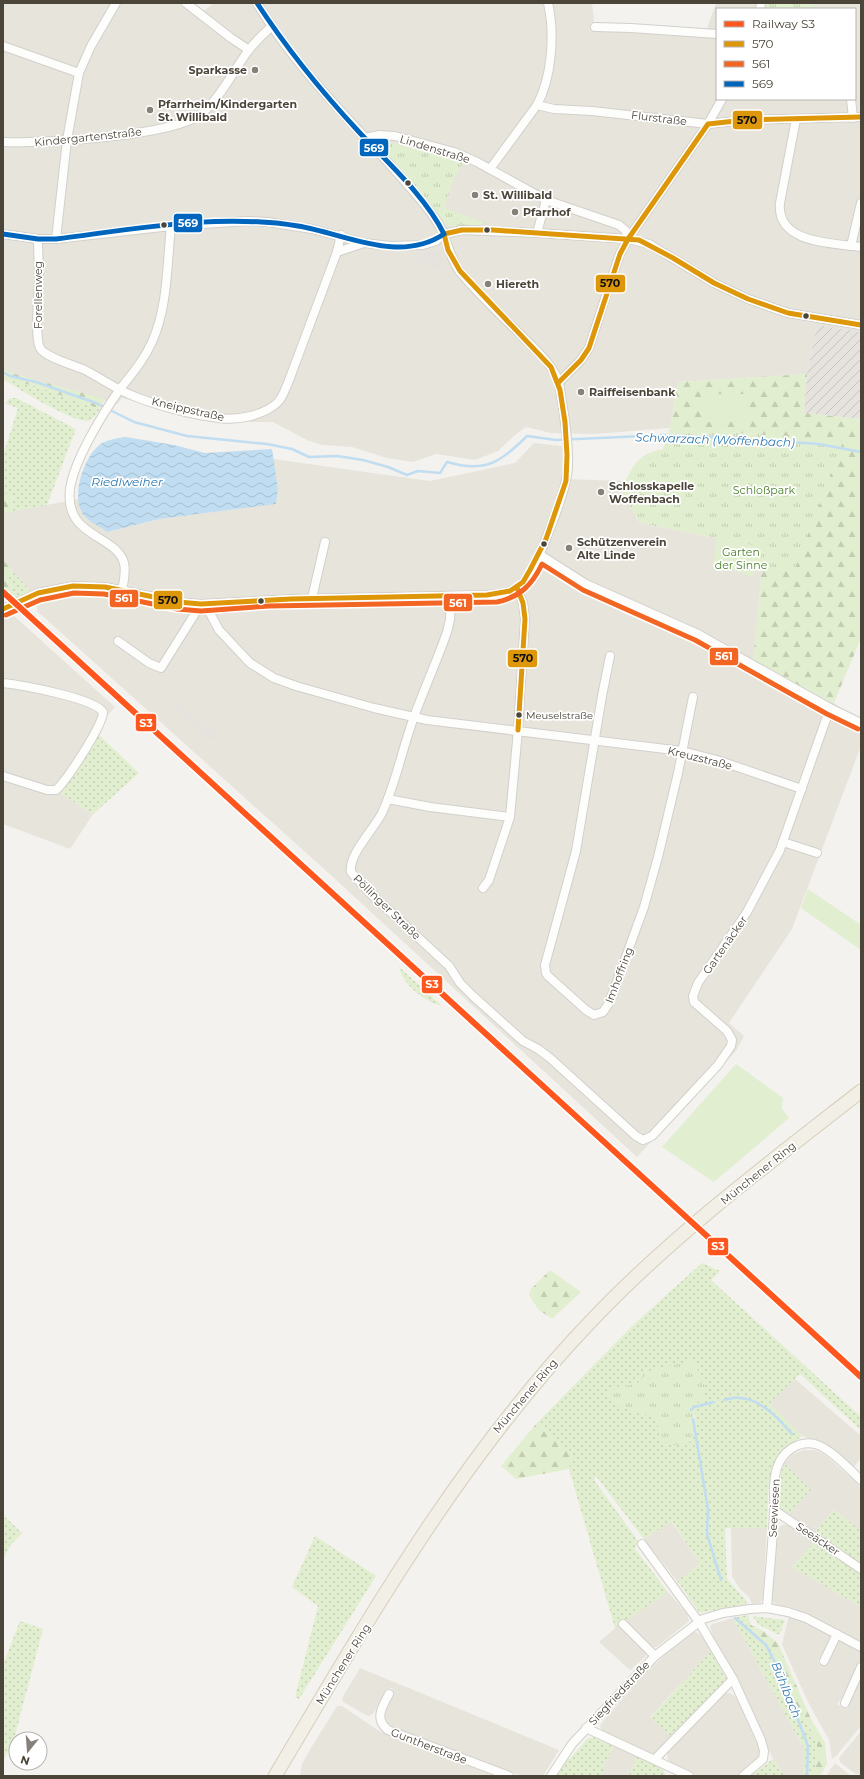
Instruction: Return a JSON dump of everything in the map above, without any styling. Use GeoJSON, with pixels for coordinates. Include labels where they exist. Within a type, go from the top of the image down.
{"type":"FeatureCollection","features":[{"type":"Feature","properties":{"kind":"main road","name":"Münchener Ring"},"geometry":{"type":"LineString","coordinates":[[275,1776],[423,1534],[489,1440],[525,1394],[608,1304],[666,1250],[720,1202],[861,1091]]}},
{"type":"Feature","properties":{"kind":"street"},"geometry":{"type":"LineString","coordinates":[[56,239],[67,140],[79,73],[91,46],[116,3]]}},
{"type":"Feature","properties":{"kind":"street"},"geometry":{"type":"LineString","coordinates":[[186,3],[249,50]]}},
{"type":"Feature","properties":{"kind":"street"},"geometry":{"type":"LineString","coordinates":[[3,609],[33,595],[73,586],[94,586],[122,590],[172,601],[203,604],[312,598],[496,595],[517,588],[526,579],[539,554],[565,486],[568,466],[567,444],[559,382],[552,367],[460,271],[448,250],[444,234],[437,220],[420,199],[302,68],[271,27],[257,3]]}},
{"type":"Feature","properties":{"kind":"street"},"geometry":{"type":"LineString","coordinates":[[490,169],[537,106],[546,83],[552,30],[551,15],[548,3]]}},
{"type":"Feature","properties":{"kind":"street","name":"Kindergartenstraße"},"geometry":{"type":"LineString","coordinates":[[3,142],[22,143],[67,140],[153,130],[189,121],[200,114],[209,105],[249,50],[271,27]]}},
{"type":"Feature","properties":{"kind":"street"},"geometry":{"type":"LineString","coordinates":[[595,27],[716,34]]}},
{"type":"Feature","properties":{"kind":"street"},"geometry":{"type":"LineString","coordinates":[[3,46],[79,73]]}},
{"type":"Feature","properties":{"kind":"street"},"geometry":{"type":"LineString","coordinates":[[559,382],[581,360],[589,348],[620,254],[628,238],[708,124],[721,100]]}},
{"type":"Feature","properties":{"kind":"street","name":"Flurstraße"},"geometry":{"type":"LineString","coordinates":[[537,106],[554,109],[607,112],[708,124],[745,120],[857,117],[851,100]]}},
{"type":"Feature","properties":{"kind":"street"},"geometry":{"type":"LineString","coordinates":[[796,119],[779,209],[782,217],[792,231],[804,239],[861,248]]}},
{"type":"Feature","properties":{"kind":"street","name":"Lindenstraße"},"geometry":{"type":"LineString","coordinates":[[365,138],[378,135],[399,137],[454,152],[490,169],[546,200],[619,224],[626,231],[628,238]]}},
{"type":"Feature","properties":{"kind":"street"},"geometry":{"type":"LineString","coordinates":[[537,232],[546,200]]}},
{"type":"Feature","properties":{"kind":"street"},"geometry":{"type":"LineString","coordinates":[[851,246],[861,204]]}},
{"type":"Feature","properties":{"kind":"street"},"geometry":{"type":"LineString","coordinates":[[3,234],[38,239],[56,239],[171,226],[266,222],[341,235],[364,243],[391,246],[416,246],[430,243],[444,234],[469,230],[537,232],[628,238],[649,244],[714,283],[748,299],[788,313],[861,325]]}},
{"type":"Feature","properties":{"kind":"street"},"geometry":{"type":"LineString","coordinates":[[122,590],[124,568],[120,556],[115,550],[84,528],[74,516],[70,502],[70,487],[86,445],[120,390],[142,360],[156,331],[164,298],[171,226]]}},
{"type":"Feature","properties":{"kind":"street","name":"Kneippstraße"},"geometry":{"type":"LineString","coordinates":[[41,350],[120,390],[156,403],[219,418],[246,416],[270,408],[279,401],[284,392],[337,252],[341,235]]}},
{"type":"Feature","properties":{"kind":"street","name":"Forellenweg"},"geometry":{"type":"LineString","coordinates":[[38,239],[38,330],[39,345],[41,350]]}},
{"type":"Feature","properties":{"kind":"street"},"geometry":{"type":"LineString","coordinates":[[337,252],[364,243]]}},
{"type":"Feature","properties":{"kind":"street"},"geometry":{"type":"LineString","coordinates":[[312,598],[325,542]]}},
{"type":"Feature","properties":{"kind":"street"},"geometry":{"type":"LineString","coordinates":[[539,554],[591,587],[698,634],[830,708],[861,723]]}},
{"type":"Feature","properties":{"kind":"street"},"geometry":{"type":"LineString","coordinates":[[483,888],[489,880],[510,817],[526,619],[523,603],[517,588]]}},
{"type":"Feature","properties":{"kind":"street","name":"Pöllinger Straße"},"geometry":{"type":"LineString","coordinates":[[450,596],[450,620],[447,632],[414,718],[388,799],[377,822],[354,857],[350,866],[352,874],[368,891],[449,966],[460,983],[473,996],[523,1041],[538,1048],[550,1058],[641,1140]]}},
{"type":"Feature","properties":{"kind":"street"},"geometry":{"type":"LineString","coordinates":[[118,641],[149,664],[161,668],[203,604]]}},
{"type":"Feature","properties":{"kind":"street","name":"Kreuzstraße"},"geometry":{"type":"LineString","coordinates":[[203,604],[212,620],[232,646],[250,663],[264,673],[296,686],[414,718],[682,751],[717,760],[802,789]]}},
{"type":"Feature","properties":{"kind":"street"},"geometry":{"type":"LineString","coordinates":[[595,740],[610,656]]}},
{"type":"Feature","properties":{"kind":"street"},"geometry":{"type":"LineString","coordinates":[[3,683],[53,692],[92,704],[99,707],[103,712],[97,729],[58,789],[51,790],[3,776]]}},
{"type":"Feature","properties":{"kind":"street"},"geometry":{"type":"LineString","coordinates":[[682,751],[693,697]]}},
{"type":"Feature","properties":{"kind":"street","name":"Gartenäcker"},"geometry":{"type":"LineString","coordinates":[[641,1140],[645,1140],[652,1136],[718,1065],[730,1049],[732,1040],[728,1034],[696,1005],[693,996],[698,983],[747,912],[783,842],[830,708]]}},
{"type":"Feature","properties":{"kind":"street","name":"Imhoffring"},"geometry":{"type":"LineString","coordinates":[[595,740],[576,851],[545,965],[548,976],[586,1010],[594,1015],[603,1012],[610,1003],[639,921],[666,826],[682,751]]}},
{"type":"Feature","properties":{"kind":"street"},"geometry":{"type":"LineString","coordinates":[[388,799],[430,807],[510,817]]}},
{"type":"Feature","properties":{"kind":"street"},"geometry":{"type":"LineString","coordinates":[[783,842],[817,853]]}},
{"type":"Feature","properties":{"kind":"street","name":"Seewiesen"},"geometry":{"type":"LineString","coordinates":[[767,1608],[774,1510],[774,1479],[777,1468],[786,1453],[799,1445],[809,1444],[823,1448],[861,1480]]}},
{"type":"Feature","properties":{"kind":"street","name":"Seeäcker"},"geometry":{"type":"LineString","coordinates":[[774,1510],[861,1569]]}},
{"type":"Feature","properties":{"kind":"street"},"geometry":{"type":"LineString","coordinates":[[642,1544],[699,1622],[732,1676],[764,1747],[764,1756],[760,1762],[743,1776]]}},
{"type":"Feature","properties":{"kind":"street","name":"Siegfriedstraße"},"geometry":{"type":"LineString","coordinates":[[551,1776],[572,1744],[655,1656],[699,1622],[712,1616],[729,1612],[767,1608],[797,1614],[861,1647]]}},
{"type":"Feature","properties":{"kind":"street"},"geometry":{"type":"LineString","coordinates":[[623,1624],[655,1656]]}},
{"type":"Feature","properties":{"kind":"street"},"geometry":{"type":"LineString","coordinates":[[824,1661],[837,1634]]}},
{"type":"Feature","properties":{"kind":"street"},"geometry":{"type":"LineString","coordinates":[[845,1703],[861,1667]]}},
{"type":"Feature","properties":{"kind":"street"},"geometry":{"type":"LineString","coordinates":[[656,1759],[732,1676]]}},
{"type":"Feature","properties":{"kind":"street","name":"Guntherstraße"},"geometry":{"type":"LineString","coordinates":[[389,1694],[379,1716],[380,1722],[388,1730],[509,1776]]}},
{"type":"Feature","properties":{"kind":"street"},"geometry":{"type":"LineString","coordinates":[[586,1728],[656,1759],[672,1772],[690,1776]]}},
{"type":"Feature","properties":{"kind":"shaded area"},"geometry":{"type":"Polygon","coordinates":[[[3,3],[192,3],[202,12],[214,3],[592,3],[594,22],[706,31],[716,3],[861,3],[861,332],[817,325],[807,374],[678,382],[670,428],[595,434],[551,433],[526,427],[498,451],[475,460],[436,454],[413,462],[387,458],[352,447],[322,445],[307,440],[273,422],[211,422],[122,398],[117,404],[11,373],[3,369],[3,3]]]}},
{"type":"Feature","properties":{"kind":"shaded area"},"geometry":{"type":"Polygon","coordinates":[[[439,251],[444,258],[437,270],[415,260],[419,252],[439,251]]]}},
{"type":"Feature","properties":{"kind":"shaded area"},"geometry":{"type":"Polygon","coordinates":[[[817,325],[861,332],[861,419],[804,413],[807,374],[817,325]]]}},
{"type":"Feature","properties":{"kind":"shaded area"},"geometry":{"type":"Polygon","coordinates":[[[534,443],[562,446],[565,479],[625,481],[620,491],[640,523],[752,545],[757,554],[755,565],[762,566],[753,662],[834,703],[861,723],[861,746],[792,929],[729,1023],[744,1036],[736,1051],[637,1157],[334,878],[37,611],[37,603],[31,592],[3,560],[3,513],[79,499],[80,510],[84,516],[107,532],[159,519],[276,504],[278,489],[273,459],[430,481],[515,463],[534,443]]]}},
{"type":"Feature","properties":{"kind":"shaded area"},"geometry":{"type":"Polygon","coordinates":[[[3,606],[115,707],[107,716],[61,794],[93,814],[70,849],[3,824],[3,606]]]}},
{"type":"Feature","properties":{"kind":"shaded area"},"geometry":{"type":"Polygon","coordinates":[[[174,698],[216,736],[212,741],[170,703],[174,698]]]}},
{"type":"Feature","properties":{"kind":"shaded area"},"geometry":{"type":"Polygon","coordinates":[[[795,1379],[861,1436],[861,1457],[853,1469],[824,1443],[802,1436],[769,1403],[795,1379]]]}},
{"type":"Feature","properties":{"kind":"shaded area"},"geometry":{"type":"Polygon","coordinates":[[[803,1450],[815,1450],[825,1455],[861,1487],[861,1530],[834,1510],[814,1532],[789,1514],[811,1490],[784,1463],[792,1455],[803,1450]]]}},
{"type":"Feature","properties":{"kind":"shaded area"},"geometry":{"type":"Polygon","coordinates":[[[671,1521],[700,1564],[677,1581],[644,1539],[671,1521]]]}},
{"type":"Feature","properties":{"kind":"shaded area"},"geometry":{"type":"Polygon","coordinates":[[[782,1525],[789,1525],[814,1542],[792,1567],[861,1607],[861,1642],[808,1614],[791,1607],[777,1605],[772,1601],[776,1534],[777,1529],[782,1525]]]}},
{"type":"Feature","properties":{"kind":"shaded area"},"geometry":{"type":"Polygon","coordinates":[[[731,1528],[767,1528],[763,1598],[760,1603],[752,1604],[749,1597],[739,1588],[732,1576],[731,1528]]]}},
{"type":"Feature","properties":{"kind":"shaded area"},"geometry":{"type":"Polygon","coordinates":[[[668,1592],[687,1614],[689,1621],[657,1647],[651,1647],[624,1620],[668,1592]]]}},
{"type":"Feature","properties":{"kind":"shaded area"},"geometry":{"type":"Polygon","coordinates":[[[789,1615],[800,1618],[833,1634],[825,1654],[820,1657],[818,1661],[820,1665],[824,1666],[828,1664],[828,1658],[839,1638],[861,1650],[861,1662],[844,1698],[837,1704],[848,1708],[861,1674],[861,1726],[832,1759],[829,1740],[807,1700],[782,1644],[789,1615]]]}},
{"type":"Feature","properties":{"kind":"shaded area"},"geometry":{"type":"Polygon","coordinates":[[[733,1618],[804,1749],[804,1774],[802,1776],[785,1776],[773,1759],[737,1679],[713,1636],[710,1627],[712,1624],[733,1618]]]}},
{"type":"Feature","properties":{"kind":"shaded area"},"geometry":{"type":"Polygon","coordinates":[[[619,1625],[646,1650],[646,1656],[630,1670],[599,1642],[619,1625]]]}},
{"type":"Feature","properties":{"kind":"shaded area"},"geometry":{"type":"Polygon","coordinates":[[[695,1632],[701,1635],[711,1651],[650,1717],[672,1737],[659,1752],[653,1754],[645,1752],[602,1731],[600,1726],[604,1720],[637,1683],[674,1645],[689,1634],[695,1632]]]}},
{"type":"Feature","properties":{"kind":"shaded area"},"geometry":{"type":"Polygon","coordinates":[[[360,1668],[559,1750],[543,1776],[522,1776],[397,1729],[388,1724],[385,1718],[386,1710],[394,1693],[392,1688],[388,1689],[373,1714],[368,1716],[343,1702],[342,1698],[360,1668]]]}},
{"type":"Feature","properties":{"kind":"shaded area"},"geometry":{"type":"Polygon","coordinates":[[[730,1693],[737,1698],[760,1750],[758,1757],[738,1776],[698,1776],[675,1766],[668,1760],[667,1753],[722,1694],[730,1693]]]}},
{"type":"Feature","properties":{"kind":"shaded area"},"geometry":{"type":"Polygon","coordinates":[[[337,1706],[342,1706],[379,1731],[494,1776],[300,1776],[302,1764],[337,1706]]]}},
{"type":"Feature","properties":{"kind":"shaded area"},"geometry":{"type":"Polygon","coordinates":[[[861,1731],[861,1775],[854,1773],[840,1762],[839,1758],[861,1731]]]}},
{"type":"Feature","properties":{"kind":"shaded area"},"geometry":{"type":"Polygon","coordinates":[[[614,1746],[637,1756],[629,1776],[603,1776],[603,1767],[614,1746]]]}},
{"type":"Feature","properties":{"kind":"shaded area"},"geometry":{"type":"Polygon","coordinates":[[[835,1763],[851,1776],[826,1776],[835,1763]]]}},
{"type":"Feature","properties":{"kind":"green space"},"geometry":{"type":"Polygon","coordinates":[[[766,3],[814,3],[814,8],[765,8],[766,3]]]}},
{"type":"Feature","properties":{"kind":"green space"},"geometry":{"type":"Polygon","coordinates":[[[383,141],[464,161],[455,177],[444,208],[487,224],[451,227],[444,224],[379,146],[380,142],[383,141]]]}},
{"type":"Feature","properties":{"kind":"green space"},"geometry":{"type":"Polygon","coordinates":[[[3,369],[11,373],[105,399],[100,409],[38,387],[10,380],[3,376],[3,369]]]}},
{"type":"Feature","properties":{"kind":"green space"},"geometry":{"type":"Polygon","coordinates":[[[807,374],[804,413],[861,419],[861,638],[834,703],[753,662],[762,566],[795,572],[758,434],[670,428],[678,382],[807,374]]]}},
{"type":"Feature","properties":{"kind":"green space"},"geometry":{"type":"Polygon","coordinates":[[[3,376],[10,380],[38,387],[100,409],[89,421],[81,420],[46,404],[3,379],[3,376]]]}},
{"type":"Feature","properties":{"kind":"green space"},"geometry":{"type":"Polygon","coordinates":[[[702,394],[746,394],[746,421],[702,422],[702,394]]]}},
{"type":"Feature","properties":{"kind":"green space"},"geometry":{"type":"Polygon","coordinates":[[[16,398],[76,429],[47,505],[13,511],[12,496],[3,493],[3,456],[18,408],[6,404],[8,399],[16,398]]]}},
{"type":"Feature","properties":{"kind":"green space","name":"Schloßpark"},"geometry":{"type":"Polygon","coordinates":[[[670,428],[843,442],[794,572],[755,565],[757,551],[752,545],[640,523],[620,491],[632,469],[640,459],[646,455],[663,449],[670,428]]]}},
{"type":"Feature","properties":{"kind":"green space"},"geometry":{"type":"Polygon","coordinates":[[[3,493],[12,496],[13,511],[3,513],[3,493]]]}},
{"type":"Feature","properties":{"kind":"green space","name":"Garten der Sinne"},"geometry":{"type":"Polygon","coordinates":[[[716,538],[755,546],[757,551],[753,577],[713,564],[716,538]]]}},
{"type":"Feature","properties":{"kind":"green space"},"geometry":{"type":"Polygon","coordinates":[[[3,560],[13,571],[8,580],[13,586],[9,592],[3,587],[3,560]]]}},
{"type":"Feature","properties":{"kind":"green space"},"geometry":{"type":"Polygon","coordinates":[[[13,571],[31,592],[17,598],[9,592],[13,586],[8,580],[13,571]]]}},
{"type":"Feature","properties":{"kind":"green space"},"geometry":{"type":"Polygon","coordinates":[[[98,734],[139,773],[93,814],[61,794],[98,734]]]}},
{"type":"Feature","properties":{"kind":"green space"},"geometry":{"type":"Polygon","coordinates":[[[808,889],[861,925],[861,950],[801,908],[808,889]]]}},
{"type":"Feature","properties":{"kind":"green space"},"geometry":{"type":"Polygon","coordinates":[[[399,967],[442,1006],[429,1001],[416,992],[405,980],[399,967]]]}},
{"type":"Feature","properties":{"kind":"green space"},"geometry":{"type":"Polygon","coordinates":[[[736,1064],[783,1098],[782,1108],[789,1118],[714,1182],[662,1147],[736,1064]]]}},
{"type":"Feature","properties":{"kind":"green space"},"geometry":{"type":"Polygon","coordinates":[[[702,1263],[720,1271],[711,1280],[861,1417],[861,1430],[800,1374],[770,1403],[802,1436],[789,1446],[774,1465],[769,1487],[767,1528],[725,1528],[727,1579],[745,1599],[747,1604],[700,1613],[677,1581],[700,1564],[672,1521],[644,1539],[596,1476],[594,1480],[638,1541],[635,1549],[668,1592],[615,1628],[569,1469],[572,1453],[552,1435],[536,1424],[632,1326],[702,1263]],[[640,1382],[603,1393],[621,1406],[656,1416],[662,1440],[691,1431],[695,1418],[693,1405],[640,1382]]]}},
{"type":"Feature","properties":{"kind":"green space"},"geometry":{"type":"Polygon","coordinates":[[[550,1270],[581,1292],[552,1319],[539,1310],[529,1295],[531,1289],[550,1270]]]}},
{"type":"Feature","properties":{"kind":"green space"},"geometry":{"type":"Polygon","coordinates":[[[694,1360],[705,1388],[703,1399],[693,1405],[694,1415],[692,1441],[672,1446],[662,1440],[656,1416],[635,1411],[613,1402],[603,1393],[640,1382],[644,1372],[694,1360]]]}},
{"type":"Feature","properties":{"kind":"green space"},"geometry":{"type":"Polygon","coordinates":[[[536,1424],[552,1435],[572,1453],[569,1469],[516,1479],[501,1466],[536,1424]]]}},
{"type":"Feature","properties":{"kind":"green space"},"geometry":{"type":"Polygon","coordinates":[[[784,1463],[811,1490],[789,1514],[781,1509],[778,1499],[778,1486],[784,1463]]]}},
{"type":"Feature","properties":{"kind":"green space"},"geometry":{"type":"Polygon","coordinates":[[[834,1510],[861,1530],[861,1564],[814,1532],[834,1510]]]}},
{"type":"Feature","properties":{"kind":"green space"},"geometry":{"type":"Polygon","coordinates":[[[3,1515],[22,1533],[9,1547],[3,1561],[3,1515]]]}},
{"type":"Feature","properties":{"kind":"green space"},"geometry":{"type":"Polygon","coordinates":[[[315,1536],[376,1576],[299,1699],[295,1697],[318,1606],[292,1587],[315,1536]]]}},
{"type":"Feature","properties":{"kind":"green space"},"geometry":{"type":"Polygon","coordinates":[[[814,1542],[861,1573],[861,1607],[792,1567],[814,1542]]]}},
{"type":"Feature","properties":{"kind":"green space"},"geometry":{"type":"Polygon","coordinates":[[[748,1615],[751,1625],[763,1631],[778,1643],[810,1717],[825,1743],[827,1764],[820,1776],[811,1776],[815,1769],[817,1741],[792,1696],[777,1660],[766,1640],[748,1627],[743,1616],[748,1615]]]}},
{"type":"Feature","properties":{"kind":"green space"},"geometry":{"type":"Polygon","coordinates":[[[743,1616],[748,1627],[766,1640],[777,1660],[792,1696],[817,1741],[815,1769],[811,1776],[802,1776],[804,1774],[804,1749],[733,1618],[743,1616]]]}},
{"type":"Feature","properties":{"kind":"green space"},"geometry":{"type":"Polygon","coordinates":[[[753,1616],[785,1620],[780,1634],[777,1634],[758,1624],[753,1616]]]}},
{"type":"Feature","properties":{"kind":"green space"},"geometry":{"type":"Polygon","coordinates":[[[20,1621],[43,1629],[16,1731],[8,1731],[8,1752],[3,1761],[3,1665],[20,1621]]]}},
{"type":"Feature","properties":{"kind":"green space"},"geometry":{"type":"Polygon","coordinates":[[[711,1651],[727,1680],[672,1737],[650,1718],[711,1651]]]}},
{"type":"Feature","properties":{"kind":"green space"},"geometry":{"type":"Polygon","coordinates":[[[592,1737],[614,1746],[603,1767],[603,1776],[557,1776],[567,1759],[570,1759],[587,1739],[592,1737]]]}},
{"type":"Feature","properties":{"kind":"green space"},"geometry":{"type":"Polygon","coordinates":[[[637,1756],[659,1765],[665,1776],[629,1776],[637,1756]]]}},
{"type":"Feature","properties":{"kind":"green space"},"geometry":{"type":"Polygon","coordinates":[[[773,1759],[785,1776],[751,1776],[773,1759]]]}},
{"type":"Feature","properties":{"kind":"water","name":"Riedlweiher"},"geometry":{"type":"Polygon","coordinates":[[[126,437],[174,445],[205,453],[272,449],[278,489],[276,504],[159,519],[107,532],[89,520],[81,511],[78,494],[79,484],[86,464],[96,448],[102,443],[126,437]]]}},
{"type":"Feature","properties":{"kind":"waterway","name":"Schwarzach (Woffenbach)"},"geometry":{"type":"LineString","coordinates":[[3,372],[10,376],[36,382],[96,403],[134,422],[187,436],[267,444],[292,449],[309,457],[337,456],[363,460],[388,467],[407,475],[418,471],[440,473],[447,462],[460,465],[482,466],[500,459],[527,436],[556,440],[665,435],[733,438],[819,444],[861,452]]}},
{"type":"Feature","properties":{"kind":"waterway","name":"Bühlbach"},"geometry":{"type":"LineString","coordinates":[[724,1400],[738,1398],[748,1399],[755,1402],[775,1416],[792,1434]]}},
{"type":"Feature","properties":{"kind":"waterway","name":"Bühlbach"},"geometry":{"type":"LineString","coordinates":[[691,1410],[694,1407],[714,1402]]}},
{"type":"Feature","properties":{"kind":"waterway","name":"Bühlbach"},"geometry":{"type":"LineString","coordinates":[[693,1419],[708,1509],[707,1534],[721,1580]]}},
{"type":"Feature","properties":{"kind":"waterway","name":"Bühlbach"},"geometry":{"type":"LineString","coordinates":[[735,1618],[766,1645],[780,1672],[808,1746],[807,1776]]}},
{"type":"Feature","properties":{"kind":"rail line","name":"S3"},"geometry":{"type":"LineString","coordinates":[[3,592],[861,1377]]}},
{"type":"Feature","properties":{"kind":"transit line","name":"569"},"geometry":{"type":"LineString","coordinates":[[3,234],[38,239],[56,239],[146,227],[238,221],[268,222],[298,226],[353,240],[391,247],[409,247],[427,243],[444,234],[417,193],[345,117],[318,85],[280,37],[257,3]]}},
{"type":"Feature","properties":{"kind":"transit line","name":"570"},"geometry":{"type":"LineString","coordinates":[[559,382],[581,360],[589,348],[620,254],[628,239],[708,124],[745,120],[861,117]]}},
{"type":"Feature","properties":{"kind":"transit line","name":"570"},"geometry":{"type":"LineString","coordinates":[[3,609],[38,593],[73,586],[105,587],[178,602],[201,604],[291,599],[487,595],[510,591],[523,582],[546,539],[566,481],[567,455],[565,422],[560,390],[551,367],[460,271],[448,250],[444,234],[462,230],[493,230],[639,240],[673,258],[714,283],[748,299],[788,313],[861,325]]}},
{"type":"Feature","properties":{"kind":"transit line","name":"561"},"geometry":{"type":"LineString","coordinates":[[6,615],[40,600],[74,593],[104,594],[177,609],[201,611],[269,606],[497,602],[512,597],[524,589],[534,578],[542,564],[583,590],[695,640],[827,714],[858,729]]}},
{"type":"Feature","properties":{"kind":"transit line","name":"570"},"geometry":{"type":"LineString","coordinates":[[517,588],[523,603],[525,619],[518,730]]}},
{"type":"Feature","properties":{"kind":"place","name":"Sparkasse"},"geometry":{"type":"Point","coordinates":[255,70]}},
{"type":"Feature","properties":{"kind":"place","name":"Pfarrheim/Kindergarten St. Willibald"},"geometry":{"type":"Point","coordinates":[150,110]}},
{"type":"Feature","properties":{"kind":"place","name":"St. Willibald"},"geometry":{"type":"Point","coordinates":[475,195]}},
{"type":"Feature","properties":{"kind":"place","name":"Pfarrhof"},"geometry":{"type":"Point","coordinates":[515,212]}},
{"type":"Feature","properties":{"kind":"place","name":"Hiereth"},"geometry":{"type":"Point","coordinates":[488,284]}},
{"type":"Feature","properties":{"kind":"place","name":"Raiffeisenbank"},"geometry":{"type":"Point","coordinates":[581,392]}},
{"type":"Feature","properties":{"kind":"place","name":"Schlosskapelle Woffenbach"},"geometry":{"type":"Point","coordinates":[601,492]}},
{"type":"Feature","properties":{"kind":"place","name":"Schützenverein Alte Linde"},"geometry":{"type":"Point","coordinates":[569,548]}},
{"type":"Feature","properties":{"kind":"place","name":"Meuselstraße"},"geometry":{"type":"Point","coordinates":[519,715]}}]}
